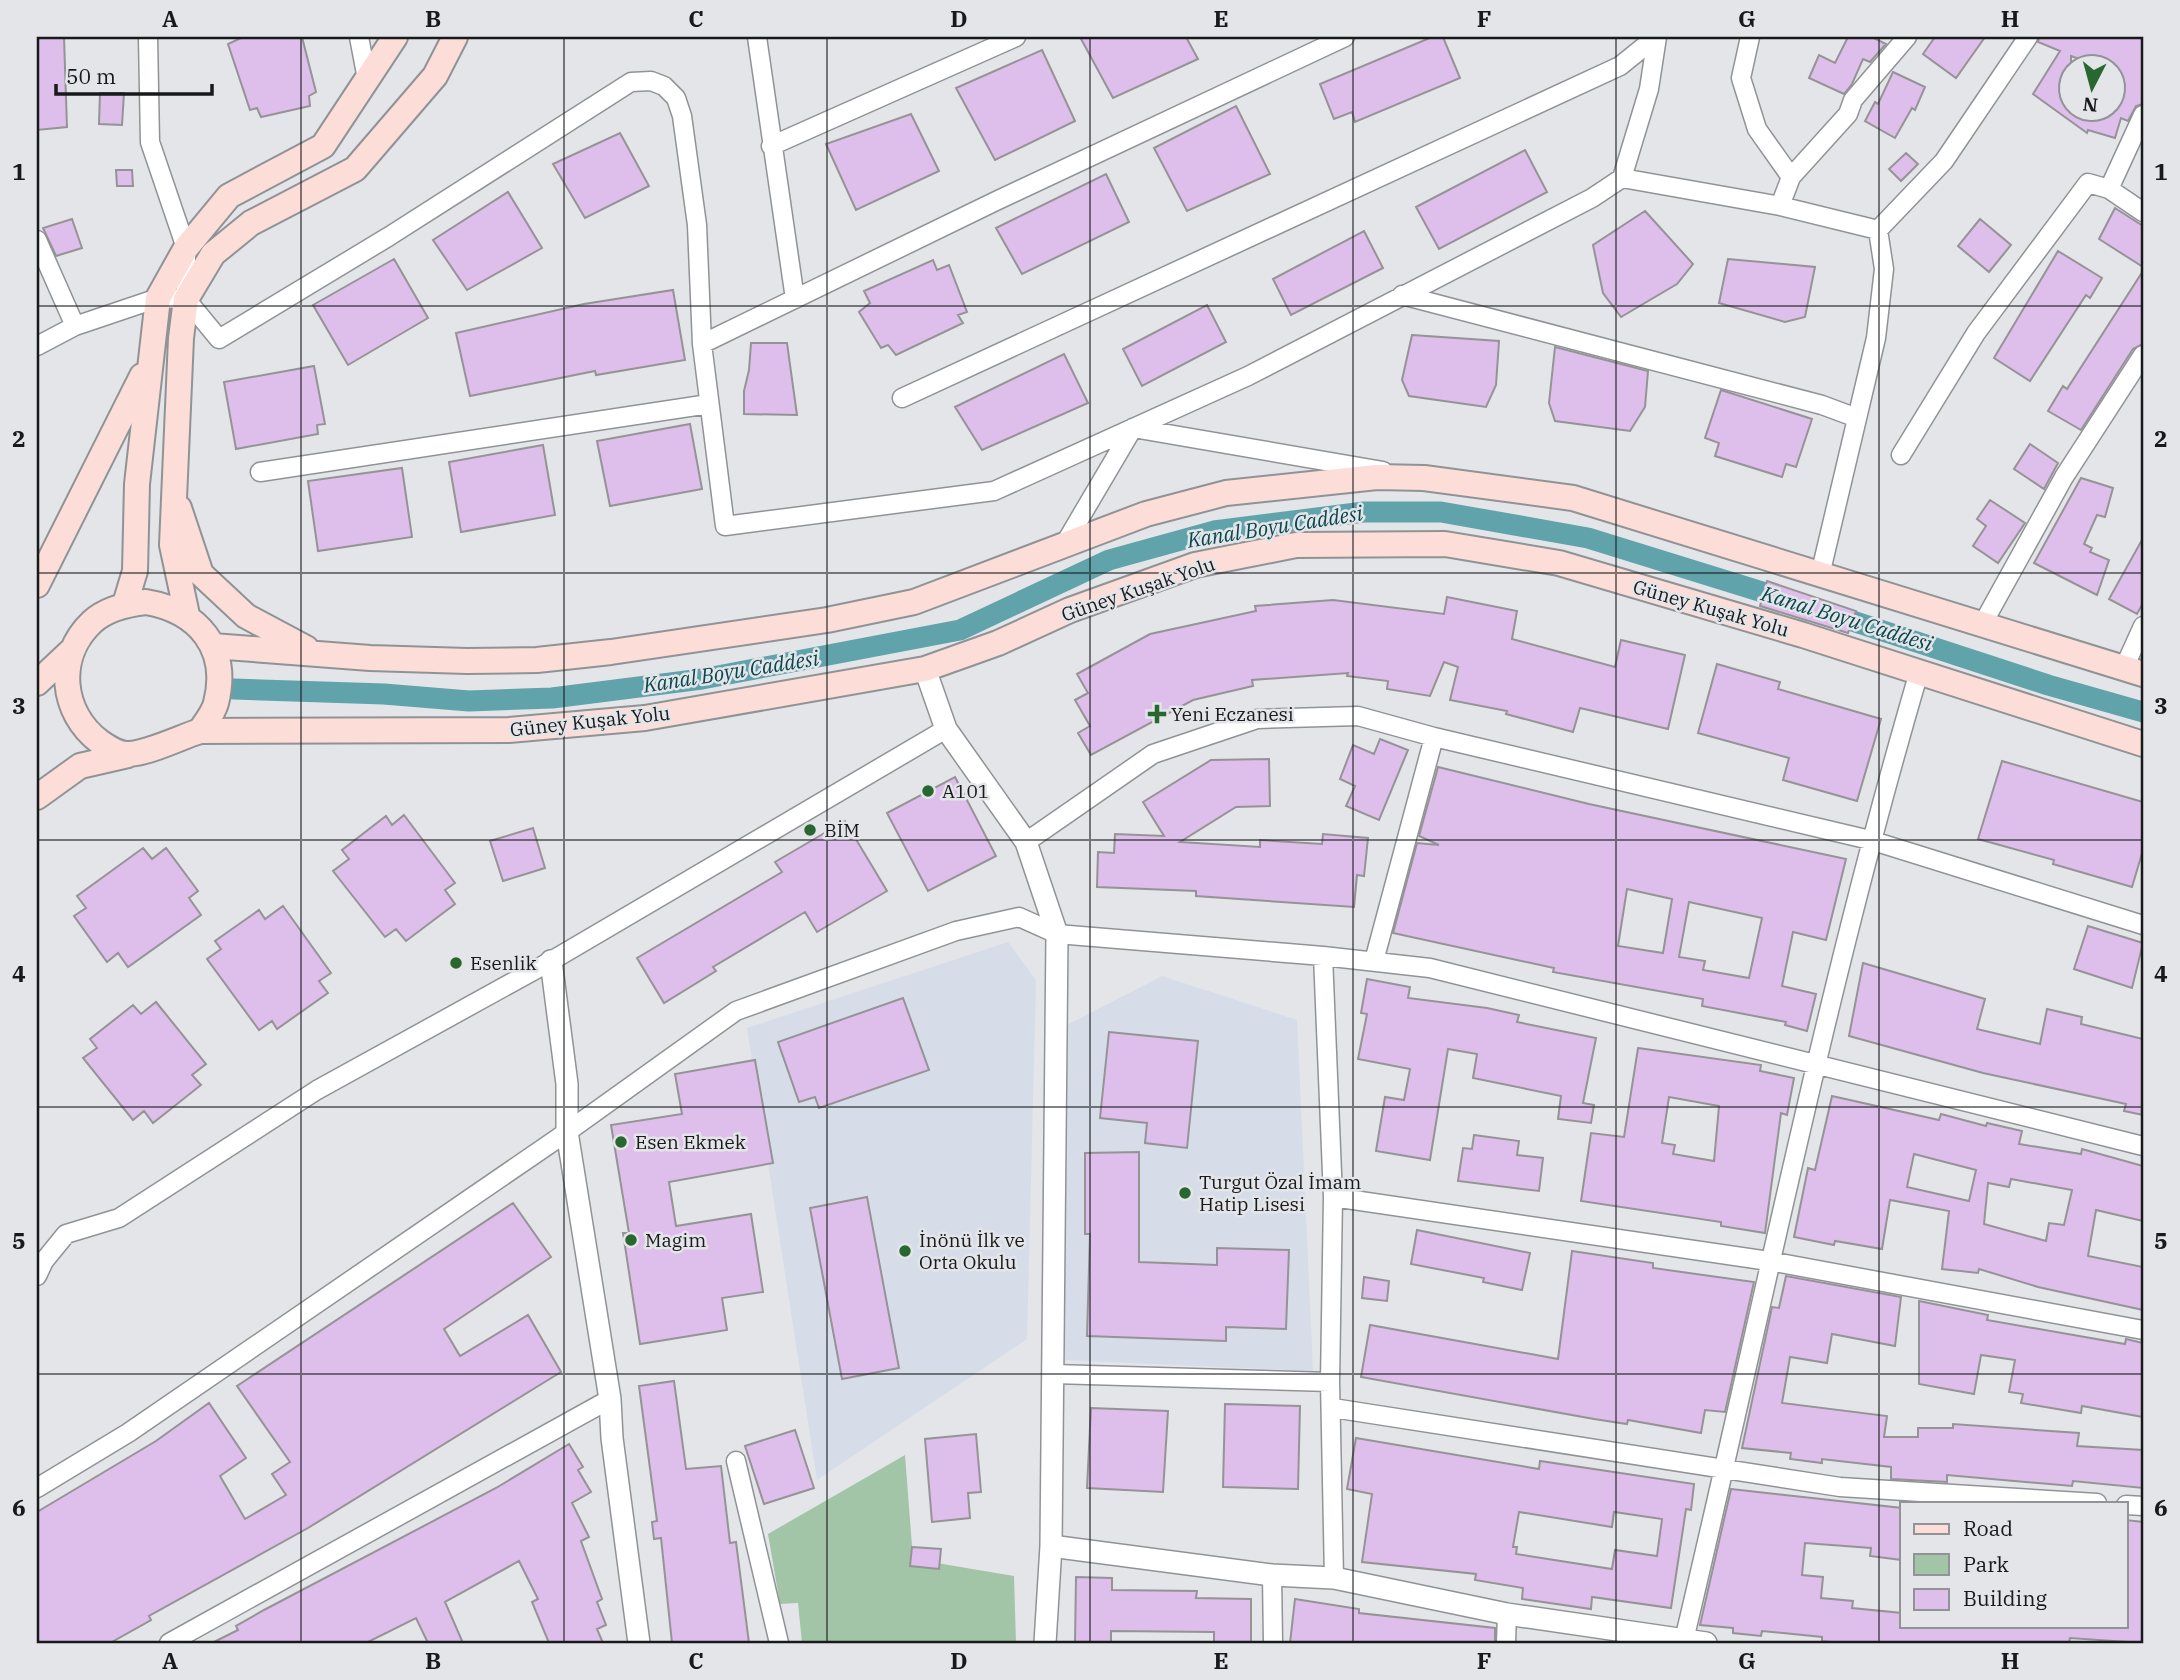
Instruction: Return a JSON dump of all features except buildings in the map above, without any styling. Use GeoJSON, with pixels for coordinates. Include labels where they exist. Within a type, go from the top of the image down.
{"type":"FeatureCollection","features":[{"type":"Feature","properties":{"kind":"main road"},"geometry":{"type":"LineString","coordinates":[[125,604],[135,572],[137,484],[149,363],[159,298],[186,248],[229,196],[323,146],[395,37]]}},
{"type":"Feature","properties":{"kind":"main road"},"geometry":{"type":"LineString","coordinates":[[187,615],[172,544],[181,338],[186,299],[213,254],[251,223],[355,169],[435,76],[456,37]]}},
{"type":"Feature","properties":{"kind":"main road"},"geometry":{"type":"LineString","coordinates":[[37,586],[149,363]]}},
{"type":"Feature","properties":{"kind":"main road"},"geometry":{"type":"LineString","coordinates":[[213,646],[467,662],[537,660],[625,650],[827,620],[914,602],[1146,514],[1226,493],[1377,477],[1424,478],[1573,498],[2134,671]]}},
{"type":"Feature","properties":{"kind":"main road"},"geometry":{"type":"LineString","coordinates":[[174,495],[201,574],[246,616],[317,654]]}},
{"type":"Feature","properties":{"kind":"main road","name":"Güney Kuşak Yolu"},"geometry":{"type":"LineString","coordinates":[[201,731],[509,730],[645,718],[925,669],[998,643],[1070,610],[1195,565],[1296,545],[1445,544],[1559,563],[1803,635],[2143,744]]}},
{"type":"Feature","properties":{"kind":"main road"},"geometry":{"type":"LineString","coordinates":[[37,683],[71,651],[92,621],[125,604],[146,602],[167,606],[187,615],[202,629],[213,646],[220,675],[216,705],[201,731],[128,755],[80,766],[37,797]]}},
{"type":"Feature","properties":{"kind":"main road"},"geometry":{"type":"LineString","coordinates":[[71,651],[66,673],[68,695],[75,716],[98,741],[128,755]]}},
{"type":"Feature","properties":{"kind":"street"},"geometry":{"type":"LineString","coordinates":[[148,37],[150,142],[186,248],[186,299],[219,339],[388,237],[631,82],[651,81],[664,86],[676,98],[682,116],[697,225],[702,344],[725,526],[994,491],[1248,376],[1592,198],[1622,178],[1646,100],[1656,37]]}},
{"type":"Feature","properties":{"kind":"street"},"geometry":{"type":"LineString","coordinates":[[359,37],[367,79]]}},
{"type":"Feature","properties":{"kind":"street"},"geometry":{"type":"LineString","coordinates":[[757,37],[795,299]]}},
{"type":"Feature","properties":{"kind":"street"},"geometry":{"type":"LineString","coordinates":[[771,146],[1016,37]]}},
{"type":"Feature","properties":{"kind":"street"},"geometry":{"type":"LineString","coordinates":[[702,344],[1345,37]]}},
{"type":"Feature","properties":{"kind":"street"},"geometry":{"type":"LineString","coordinates":[[902,398],[1620,66],[1656,37]]}},
{"type":"Feature","properties":{"kind":"street"},"geometry":{"type":"LineString","coordinates":[[1750,37],[1741,78],[1757,129],[1791,177]]}},
{"type":"Feature","properties":{"kind":"street"},"geometry":{"type":"LineString","coordinates":[[1780,206],[1791,177],[1848,114],[1853,100],[1908,37]]}},
{"type":"Feature","properties":{"kind":"street"},"geometry":{"type":"LineString","coordinates":[[1878,230],[1944,161],[2028,37]]}},
{"type":"Feature","properties":{"kind":"street"},"geometry":{"type":"LineString","coordinates":[[2109,190],[2143,115]]}},
{"type":"Feature","properties":{"kind":"street"},"geometry":{"type":"LineString","coordinates":[[1622,178],[1780,206],[1878,230]]}},
{"type":"Feature","properties":{"kind":"street"},"geometry":{"type":"LineString","coordinates":[[1901,455],[1976,333],[2088,183],[2109,190],[2143,212]]}},
{"type":"Feature","properties":{"kind":"street"},"geometry":{"type":"LineString","coordinates":[[1820,575],[1876,338],[1884,269],[1878,230]]}},
{"type":"Feature","properties":{"kind":"street"},"geometry":{"type":"LineString","coordinates":[[37,240],[75,326]]}},
{"type":"Feature","properties":{"kind":"street"},"geometry":{"type":"LineString","coordinates":[[1402,295],[1822,405],[1857,418]]}},
{"type":"Feature","properties":{"kind":"street"},"geometry":{"type":"LineString","coordinates":[[37,346],[75,326],[159,298],[186,299]]}},
{"type":"Feature","properties":{"kind":"street"},"geometry":{"type":"LineString","coordinates":[[1982,625],[2064,477],[2143,355]]}},
{"type":"Feature","properties":{"kind":"street"},"geometry":{"type":"LineString","coordinates":[[260,472],[709,404]]}},
{"type":"Feature","properties":{"kind":"street"},"geometry":{"type":"LineString","coordinates":[[1133,428],[1424,478]]}},
{"type":"Feature","properties":{"kind":"street"},"geometry":{"type":"LineString","coordinates":[[1064,545],[1133,428]]}},
{"type":"Feature","properties":{"kind":"street"},"geometry":{"type":"LineString","coordinates":[[2134,671],[2143,626]]}},
{"type":"Feature","properties":{"kind":"street"},"geometry":{"type":"LineString","coordinates":[[925,669],[946,729],[1026,842],[1057,934],[1051,1546],[1045,1643]]}},
{"type":"Feature","properties":{"kind":"street"},"geometry":{"type":"LineString","coordinates":[[1684,1640],[1769,1261],[1870,840],[1919,672]]}},
{"type":"Feature","properties":{"kind":"street"},"geometry":{"type":"LineString","coordinates":[[1026,842],[1153,754],[1257,719],[1358,716],[1434,737],[1870,840],[2143,925]]}},
{"type":"Feature","properties":{"kind":"street"},"geometry":{"type":"LineString","coordinates":[[37,1276],[44,1261],[66,1234],[119,1218],[317,1090],[551,961],[946,729]]}},
{"type":"Feature","properties":{"kind":"street"},"geometry":{"type":"LineString","coordinates":[[1374,961],[1434,737]]}},
{"type":"Feature","properties":{"kind":"street"},"geometry":{"type":"LineString","coordinates":[[37,1488],[128,1433],[567,1132],[736,1011],[956,931],[1020,917],[1057,934],[1323,956],[1430,968],[2143,1146]]}},
{"type":"Feature","properties":{"kind":"street"},"geometry":{"type":"LineString","coordinates":[[1323,956],[1333,1197],[1331,1382],[1334,1578]]}},
{"type":"Feature","properties":{"kind":"street"},"geometry":{"type":"LineString","coordinates":[[551,961],[567,1084],[567,1132],[610,1399],[612,1438],[639,1643]]}},
{"type":"Feature","properties":{"kind":"street"},"geometry":{"type":"LineString","coordinates":[[1333,1197],[1769,1261],[2143,1329]]}},
{"type":"Feature","properties":{"kind":"street"},"geometry":{"type":"LineString","coordinates":[[1052,1374],[1331,1382]]}},
{"type":"Feature","properties":{"kind":"street"},"geometry":{"type":"LineString","coordinates":[[169,1643],[610,1399]]}},
{"type":"Feature","properties":{"kind":"street"},"geometry":{"type":"LineString","coordinates":[[1333,1408],[1840,1487],[2081,1502]]}},
{"type":"Feature","properties":{"kind":"street"},"geometry":{"type":"LineString","coordinates":[[736,1461],[779,1643]]}},
{"type":"Feature","properties":{"kind":"street"},"geometry":{"type":"LineString","coordinates":[[1051,1546],[1272,1575],[1334,1578],[1507,1614],[1706,1643]]}},
{"type":"Feature","properties":{"kind":"street"},"geometry":{"type":"LineString","coordinates":[[1272,1575],[1273,1643]]}},
{"type":"Feature","properties":{"kind":"street"},"geometry":{"type":"LineString","coordinates":[[1506,1643],[1507,1614]]}},
{"type":"Feature","properties":{"kind":"shaded area","name":"İnönü İlk ve Orta Okulu"},"geometry":{"type":"Polygon","coordinates":[[[1008,942],[1036,980],[1027,1339],[817,1480],[747,1028],[1008,942]]]}},
{"type":"Feature","properties":{"kind":"shaded area","name":"Turgut Özal İmam Hatip Lisesi"},"geometry":{"type":"Polygon","coordinates":[[[1162,976],[1297,1020],[1313,1371],[1065,1360],[1065,1026],[1162,976]]]}},
{"type":"Feature","properties":{"kind":"green space"},"geometry":{"type":"Polygon","coordinates":[[[905,1455],[913,1559],[1014,1576],[1016,1643],[802,1643],[798,1603],[780,1604],[768,1534],[905,1455]]]}},
{"type":"Feature","properties":{"kind":"waterway","name":"Kanal Boyu Caddesi"},"geometry":{"type":"LineString","coordinates":[[234,689],[384,694],[469,701],[552,698],[702,679],[960,630],[1109,560],[1214,531],[1364,512],[1441,512],[1588,538],[1791,601]]}},
{"type":"Feature","properties":{"kind":"waterway","name":"Kanal Boyu Caddesi"},"geometry":{"type":"LineString","coordinates":[[1825,612],[2048,685],[2143,712]]}},
{"type":"Feature","properties":{"kind":"place","name":"Yeni Eczanesi"},"geometry":{"type":"Point","coordinates":[1157,714]}},
{"type":"Feature","properties":{"kind":"place","name":"A101"},"geometry":{"type":"Point","coordinates":[928,791]}},
{"type":"Feature","properties":{"kind":"place","name":"BİM"},"geometry":{"type":"Point","coordinates":[810,830]}},
{"type":"Feature","properties":{"kind":"place","name":"Esenlik"},"geometry":{"type":"Point","coordinates":[456,963]}},
{"type":"Feature","properties":{"kind":"place","name":"Esen Ekmek"},"geometry":{"type":"Point","coordinates":[621,1142]}},
{"type":"Feature","properties":{"kind":"place","name":"Turgut Özal İmam Hatip Lisesi"},"geometry":{"type":"Point","coordinates":[1185,1193]}},
{"type":"Feature","properties":{"kind":"place","name":"Magim"},"geometry":{"type":"Point","coordinates":[631,1240]}},
{"type":"Feature","properties":{"kind":"place","name":"İnönü İlk ve Orta Okulu"},"geometry":{"type":"Point","coordinates":[905,1251]}}]}
